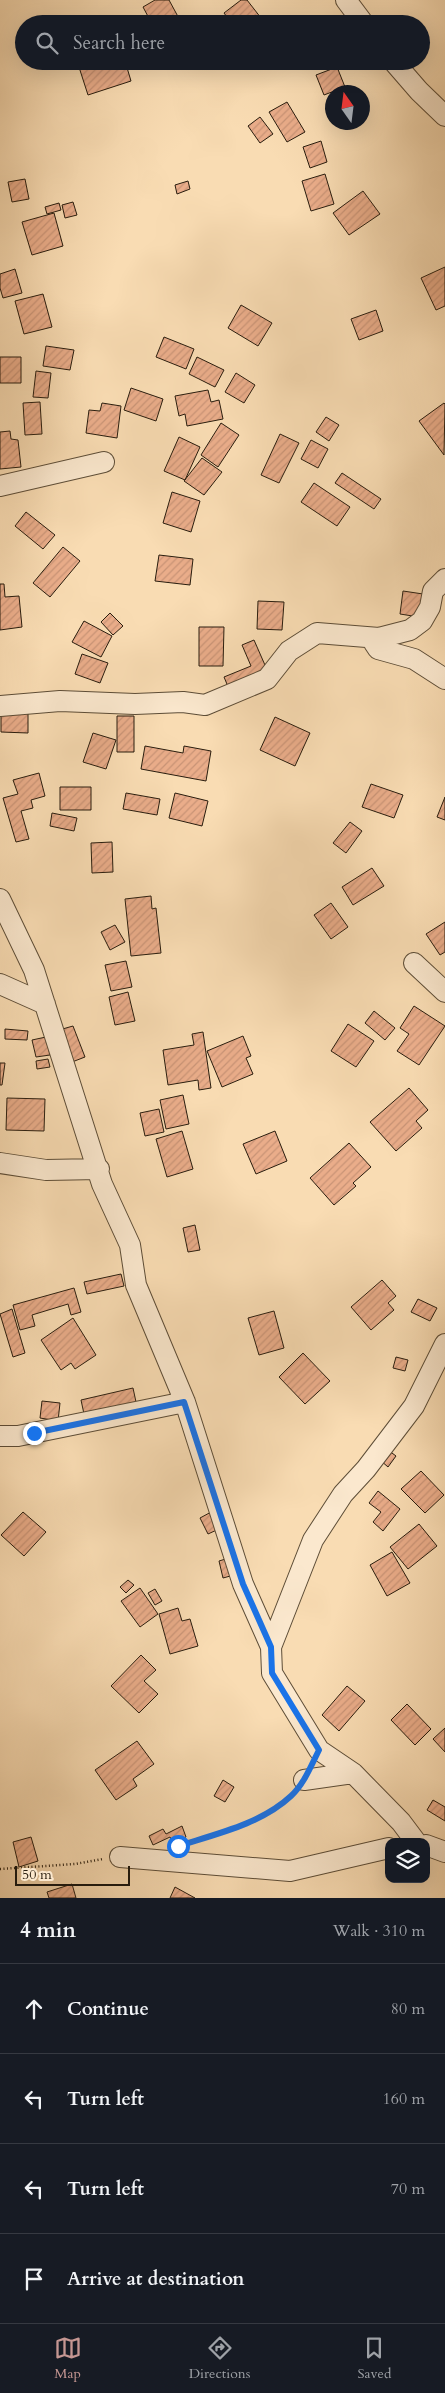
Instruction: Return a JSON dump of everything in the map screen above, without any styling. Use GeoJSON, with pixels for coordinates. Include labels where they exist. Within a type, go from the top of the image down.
{"type":"FeatureCollection","features":[{"type":"Feature","properties":{"kind":"street"},"geometry":{"type":"LineString","coordinates":[[346,0],[357,15]]}},
{"type":"Feature","properties":{"kind":"street"},"geometry":{"type":"LineString","coordinates":[[401,70],[445,116]]}},
{"type":"Feature","properties":{"kind":"street"},"geometry":{"type":"LineString","coordinates":[[0,486],[104,462]]}},
{"type":"Feature","properties":{"kind":"street"},"geometry":{"type":"LineString","coordinates":[[0,706],[60,700],[135,704],[183,702],[204,705],[267,678],[289,651],[317,633],[378,638],[410,630],[422,621],[430,607],[433,591],[445,580]]}},
{"type":"Feature","properties":{"kind":"street"},"geometry":{"type":"LineString","coordinates":[[378,638],[374,643],[378,649],[414,658],[445,679]]}},
{"type":"Feature","properties":{"kind":"street"},"geometry":{"type":"LineString","coordinates":[[0,899],[34,970],[102,1184],[130,1245],[136,1285],[184,1402],[243,1584],[271,1647],[272,1673],[319,1750],[353,1773],[400,1822],[412,1838]]}},
{"type":"Feature","properties":{"kind":"street"},"geometry":{"type":"LineString","coordinates":[[414,963],[445,992]]}},
{"type":"Feature","properties":{"kind":"street"},"geometry":{"type":"LineString","coordinates":[[0,984],[45,1004]]}},
{"type":"Feature","properties":{"kind":"street"},"geometry":{"type":"LineString","coordinates":[[0,1163],[46,1170],[98,1169]]}},
{"type":"Feature","properties":{"kind":"street"},"geometry":{"type":"LineString","coordinates":[[271,1647],[313,1540],[344,1494],[372,1462],[414,1406],[445,1344]]}},
{"type":"Feature","properties":{"kind":"street"},"geometry":{"type":"LineString","coordinates":[[0,1436],[18,1436],[184,1402]]}},
{"type":"Feature","properties":{"kind":"street"},"geometry":{"type":"LineString","coordinates":[[304,1780],[353,1773]]}},
{"type":"Feature","properties":{"kind":"street"},"geometry":{"type":"LineString","coordinates":[[430,1846],[445,1852]]}},
{"type":"Feature","properties":{"kind":"street"},"geometry":{"type":"LineString","coordinates":[[120,1857],[290,1871],[385,1849]]}},
{"type":"Feature","properties":{"kind":"path"},"geometry":{"type":"LineString","coordinates":[[178,1846],[243,1825],[268,1812],[291,1796],[304,1780]]}},
{"type":"Feature","properties":{"kind":"path"},"geometry":{"type":"LineString","coordinates":[[0,1869],[75,1864],[120,1857]]}},
{"type":"Feature","properties":{"kind":"building"},"geometry":{"type":"Polygon","coordinates":[[[155,0],[169,0],[177,15],[147,15],[143,7],[155,0]]]}},
{"type":"Feature","properties":{"kind":"building"},"geometry":{"type":"Polygon","coordinates":[[[241,0],[247,0],[259,15],[225,15],[224,13],[241,0]]]}},
{"type":"Feature","properties":{"kind":"building"},"geometry":{"type":"Polygon","coordinates":[[[80,70],[128,70],[131,81],[88,95],[80,70]]]}},
{"type":"Feature","properties":{"kind":"building"},"geometry":{"type":"Polygon","coordinates":[[[329,70],[338,70],[344,85],[325,85],[324,95],[316,75],[329,70]]]}},
{"type":"Feature","properties":{"kind":"building"},"geometry":{"type":"Polygon","coordinates":[[[287,102],[305,132],[287,142],[269,112],[287,102]]]}},
{"type":"Feature","properties":{"kind":"building"},"geometry":{"type":"Polygon","coordinates":[[[260,117],[273,134],[260,143],[248,126],[260,117]]]}},
{"type":"Feature","properties":{"kind":"building"},"geometry":{"type":"Polygon","coordinates":[[[321,141],[327,162],[310,168],[303,147],[321,141]]]}},
{"type":"Feature","properties":{"kind":"building"},"geometry":{"type":"Polygon","coordinates":[[[325,174],[334,204],[311,211],[302,181],[325,174]]]}},
{"type":"Feature","properties":{"kind":"building"},"geometry":{"type":"Polygon","coordinates":[[[25,179],[29,199],[12,202],[8,182],[25,179]]]}},
{"type":"Feature","properties":{"kind":"building"},"geometry":{"type":"Polygon","coordinates":[[[188,181],[190,189],[177,194],[175,185],[188,181]]]}},
{"type":"Feature","properties":{"kind":"building"},"geometry":{"type":"Polygon","coordinates":[[[363,191],[380,214],[349,235],[333,213],[363,191]]]}},
{"type":"Feature","properties":{"kind":"building"},"geometry":{"type":"Polygon","coordinates":[[[73,202],[77,215],[65,218],[62,205],[73,202]]]}},
{"type":"Feature","properties":{"kind":"building"},"geometry":{"type":"Polygon","coordinates":[[[59,203],[61,210],[47,214],[45,207],[59,203]]]}},
{"type":"Feature","properties":{"kind":"building"},"geometry":{"type":"Polygon","coordinates":[[[54,213],[63,246],[32,255],[22,222],[54,213]]]}},
{"type":"Feature","properties":{"kind":"building"},"geometry":{"type":"Polygon","coordinates":[[[445,267],[445,306],[436,310],[421,278],[445,267]]]}},
{"type":"Feature","properties":{"kind":"building"},"geometry":{"type":"Polygon","coordinates":[[[15,269],[22,293],[3,298],[0,288],[0,274],[15,269]]]}},
{"type":"Feature","properties":{"kind":"building"},"geometry":{"type":"Polygon","coordinates":[[[43,294],[52,327],[24,334],[15,301],[43,294]]]}},
{"type":"Feature","properties":{"kind":"building"},"geometry":{"type":"Polygon","coordinates":[[[241,305],[272,323],[258,346],[228,328],[241,305]]]}},
{"type":"Feature","properties":{"kind":"building"},"geometry":{"type":"Polygon","coordinates":[[[376,310],[383,331],[359,340],[351,319],[376,310]]]}},
{"type":"Feature","properties":{"kind":"building"},"geometry":{"type":"Polygon","coordinates":[[[164,337],[194,349],[186,369],[156,357],[164,337]]]}},
{"type":"Feature","properties":{"kind":"building"},"geometry":{"type":"Polygon","coordinates":[[[46,346],[74,350],[70,370],[43,366],[46,346]]]}},
{"type":"Feature","properties":{"kind":"building"},"geometry":{"type":"Polygon","coordinates":[[[0,357],[21,357],[21,383],[0,383],[0,357]]]}},
{"type":"Feature","properties":{"kind":"building"},"geometry":{"type":"Polygon","coordinates":[[[197,357],[224,370],[215,387],[189,374],[197,357]]]}},
{"type":"Feature","properties":{"kind":"building"},"geometry":{"type":"Polygon","coordinates":[[[36,371],[51,373],[48,398],[33,397],[36,371]]]}},
{"type":"Feature","properties":{"kind":"building"},"geometry":{"type":"Polygon","coordinates":[[[236,373],[255,385],[244,403],[225,392],[236,373]]]}},
{"type":"Feature","properties":{"kind":"building"},"geometry":{"type":"Polygon","coordinates":[[[131,388],[163,399],[156,421],[124,410],[131,388]]]}},
{"type":"Feature","properties":{"kind":"building"},"geometry":{"type":"Polygon","coordinates":[[[208,390],[211,402],[219,400],[223,419],[187,426],[185,414],[179,416],[175,396],[208,390]]]}},
{"type":"Feature","properties":{"kind":"building"},"geometry":{"type":"Polygon","coordinates":[[[40,402],[42,434],[25,435],[23,403],[40,402]]]}},
{"type":"Feature","properties":{"kind":"building"},"geometry":{"type":"Polygon","coordinates":[[[102,403],[121,406],[117,438],[86,433],[89,410],[100,411],[102,403]]]}},
{"type":"Feature","properties":{"kind":"building"},"geometry":{"type":"Polygon","coordinates":[[[445,404],[444,455],[419,421],[445,404]]]}},
{"type":"Feature","properties":{"kind":"building"},"geometry":{"type":"Polygon","coordinates":[[[326,417],[339,425],[329,441],[316,432],[326,417]]]}},
{"type":"Feature","properties":{"kind":"building"},"geometry":{"type":"Polygon","coordinates":[[[221,423],[239,435],[218,467],[201,455],[221,423]]]}},
{"type":"Feature","properties":{"kind":"building"},"geometry":{"type":"Polygon","coordinates":[[[10,431],[11,439],[18,440],[21,467],[0,469],[0,432],[10,431]]]}},
{"type":"Feature","properties":{"kind":"building"},"geometry":{"type":"Polygon","coordinates":[[[280,434],[299,443],[279,483],[261,475],[280,434]]]}},
{"type":"Feature","properties":{"kind":"building"},"geometry":{"type":"Polygon","coordinates":[[[179,437],[200,447],[185,480],[164,471],[179,437]]]}},
{"type":"Feature","properties":{"kind":"building"},"geometry":{"type":"Polygon","coordinates":[[[311,440],[328,449],[318,468],[301,459],[311,440]]]}},
{"type":"Feature","properties":{"kind":"building"},"geometry":{"type":"Polygon","coordinates":[[[202,458],[222,472],[204,495],[184,481],[202,458]]]}},
{"type":"Feature","properties":{"kind":"building"},"geometry":{"type":"Polygon","coordinates":[[[342,473],[381,499],[374,509],[335,483],[342,473]]]}},
{"type":"Feature","properties":{"kind":"building"},"geometry":{"type":"Polygon","coordinates":[[[314,483],[350,507],[337,526],[301,502],[314,483]]]}},
{"type":"Feature","properties":{"kind":"building"},"geometry":{"type":"Polygon","coordinates":[[[172,492],[200,501],[191,532],[163,523],[172,492]]]}},
{"type":"Feature","properties":{"kind":"building"},"geometry":{"type":"Polygon","coordinates":[[[26,512],[55,535],[43,549],[15,526],[26,512]]]}},
{"type":"Feature","properties":{"kind":"building"},"geometry":{"type":"Polygon","coordinates":[[[63,547],[80,561],[50,597],[33,583],[63,547]]]}},
{"type":"Feature","properties":{"kind":"building"},"geometry":{"type":"Polygon","coordinates":[[[159,555],[193,559],[190,585],[155,581],[159,555]]]}},
{"type":"Feature","properties":{"kind":"building"},"geometry":{"type":"Polygon","coordinates":[[[0,584],[4,584],[5,597],[19,596],[22,627],[0,630],[0,584]]]}},
{"type":"Feature","properties":{"kind":"building"},"geometry":{"type":"Polygon","coordinates":[[[403,591],[423,594],[419,617],[400,614],[403,591]]]}},
{"type":"Feature","properties":{"kind":"building"},"geometry":{"type":"Polygon","coordinates":[[[258,601],[284,602],[282,630],[257,629],[258,601]]]}},
{"type":"Feature","properties":{"kind":"building"},"geometry":{"type":"Polygon","coordinates":[[[110,613],[123,626],[113,635],[101,622],[110,613]]]}},
{"type":"Feature","properties":{"kind":"building"},"geometry":{"type":"Polygon","coordinates":[[[84,621],[112,636],[101,657],[72,642],[84,621]]]}},
{"type":"Feature","properties":{"kind":"building"},"geometry":{"type":"Polygon","coordinates":[[[199,627],[224,627],[223,666],[199,666],[199,627]]]}},
{"type":"Feature","properties":{"kind":"building"},"geometry":{"type":"Polygon","coordinates":[[[254,640],[268,672],[229,689],[224,677],[251,666],[242,645],[254,640]]]}},
{"type":"Feature","properties":{"kind":"building"},"geometry":{"type":"Polygon","coordinates":[[[82,654],[108,663],[100,683],[75,674],[82,654]]]}},
{"type":"Feature","properties":{"kind":"building"},"geometry":{"type":"Polygon","coordinates":[[[1,707],[28,707],[28,733],[1,732],[1,707]]]}},
{"type":"Feature","properties":{"kind":"building"},"geometry":{"type":"Polygon","coordinates":[[[117,716],[134,716],[134,752],[117,752],[117,716]]]}},
{"type":"Feature","properties":{"kind":"building"},"geometry":{"type":"Polygon","coordinates":[[[275,717],[310,733],[295,766],[260,750],[275,717]]]}},
{"type":"Feature","properties":{"kind":"building"},"geometry":{"type":"Polygon","coordinates":[[[93,733],[116,740],[106,769],[83,762],[93,733]]]}},
{"type":"Feature","properties":{"kind":"building"},"geometry":{"type":"Polygon","coordinates":[[[145,746],[183,753],[184,746],[211,751],[206,781],[141,769],[145,746]]]}},
{"type":"Feature","properties":{"kind":"building"},"geometry":{"type":"Polygon","coordinates":[[[39,773],[45,796],[31,800],[33,808],[21,811],[29,839],[16,842],[3,798],[18,794],[13,780],[39,773]]]}},
{"type":"Feature","properties":{"kind":"building"},"geometry":{"type":"Polygon","coordinates":[[[371,784],[403,795],[394,818],[362,807],[371,784]]]}},
{"type":"Feature","properties":{"kind":"building"},"geometry":{"type":"Polygon","coordinates":[[[60,787],[91,787],[91,810],[60,810],[60,787]]]}},
{"type":"Feature","properties":{"kind":"building"},"geometry":{"type":"Polygon","coordinates":[[[126,793],[160,799],[157,815],[123,809],[126,793]]]}},
{"type":"Feature","properties":{"kind":"building"},"geometry":{"type":"Polygon","coordinates":[[[175,793],[208,801],[202,826],[169,818],[175,793]]]}},
{"type":"Feature","properties":{"kind":"building"},"geometry":{"type":"Polygon","coordinates":[[[445,797],[445,820],[437,817],[445,797]]]}},
{"type":"Feature","properties":{"kind":"building"},"geometry":{"type":"Polygon","coordinates":[[[52,813],[77,818],[74,831],[50,826],[52,813]]]}},
{"type":"Feature","properties":{"kind":"building"},"geometry":{"type":"Polygon","coordinates":[[[350,822],[362,831],[346,853],[333,843],[350,822]]]}},
{"type":"Feature","properties":{"kind":"building"},"geometry":{"type":"Polygon","coordinates":[[[112,842],[113,872],[92,873],[91,843],[112,842]]]}},
{"type":"Feature","properties":{"kind":"building"},"geometry":{"type":"Polygon","coordinates":[[[372,868],[384,886],[353,905],[342,887],[372,868]]]}},
{"type":"Feature","properties":{"kind":"building"},"geometry":{"type":"Polygon","coordinates":[[[151,896],[152,909],[156,908],[161,953],[131,956],[125,899],[151,896]]]}},
{"type":"Feature","properties":{"kind":"building"},"geometry":{"type":"Polygon","coordinates":[[[331,903],[348,927],[331,939],[314,915],[331,903]]]}},
{"type":"Feature","properties":{"kind":"building"},"geometry":{"type":"Polygon","coordinates":[[[445,922],[445,952],[440,955],[426,934],[445,922]]]}},
{"type":"Feature","properties":{"kind":"building"},"geometry":{"type":"Polygon","coordinates":[[[115,925],[125,942],[110,950],[101,932],[115,925]]]}},
{"type":"Feature","properties":{"kind":"building"},"geometry":{"type":"Polygon","coordinates":[[[126,961],[132,987],[111,991],[105,965],[126,961]]]}},
{"type":"Feature","properties":{"kind":"building"},"geometry":{"type":"Polygon","coordinates":[[[128,992],[135,1021],[115,1025],[109,997],[128,992]]]}},
{"type":"Feature","properties":{"kind":"building"},"geometry":{"type":"Polygon","coordinates":[[[414,1006],[445,1026],[419,1065],[397,1051],[409,1034],[400,1028],[414,1006]]]}},
{"type":"Feature","properties":{"kind":"building"},"geometry":{"type":"Polygon","coordinates":[[[374,1011],[395,1028],[385,1040],[365,1023],[374,1011]]]}},
{"type":"Feature","properties":{"kind":"building"},"geometry":{"type":"Polygon","coordinates":[[[348,1024],[374,1041],[356,1067],[331,1051],[348,1024]]]}},
{"type":"Feature","properties":{"kind":"building"},"geometry":{"type":"Polygon","coordinates":[[[73,1026],[85,1057],[72,1062],[59,1030],[73,1026]]]}},
{"type":"Feature","properties":{"kind":"building"},"geometry":{"type":"Polygon","coordinates":[[[5,1029],[28,1031],[27,1040],[5,1039],[5,1029]]]}},
{"type":"Feature","properties":{"kind":"building"},"geometry":{"type":"Polygon","coordinates":[[[203,1032],[211,1088],[199,1090],[198,1080],[168,1085],[163,1050],[194,1045],[192,1034],[203,1032]]]}},
{"type":"Feature","properties":{"kind":"building"},"geometry":{"type":"Polygon","coordinates":[[[243,1036],[251,1056],[246,1058],[253,1074],[222,1087],[207,1051],[243,1036]]]}},
{"type":"Feature","properties":{"kind":"building"},"geometry":{"type":"Polygon","coordinates":[[[46,1037],[50,1055],[36,1057],[32,1040],[46,1037]]]}},
{"type":"Feature","properties":{"kind":"building"},"geometry":{"type":"Polygon","coordinates":[[[48,1059],[50,1067],[37,1069],[36,1061],[48,1059]]]}},
{"type":"Feature","properties":{"kind":"building"},"geometry":{"type":"Polygon","coordinates":[[[0,1063],[5,1063],[2,1085],[0,1085],[0,1063]]]}},
{"type":"Feature","properties":{"kind":"building"},"geometry":{"type":"Polygon","coordinates":[[[409,1088],[428,1110],[416,1121],[422,1128],[396,1151],[370,1122],[409,1088]]]}},
{"type":"Feature","properties":{"kind":"building"},"geometry":{"type":"Polygon","coordinates":[[[183,1095],[189,1124],[166,1129],[160,1100],[183,1095]]]}},
{"type":"Feature","properties":{"kind":"building"},"geometry":{"type":"Polygon","coordinates":[[[7,1098],[45,1099],[44,1131],[6,1130],[7,1098]]]}},
{"type":"Feature","properties":{"kind":"building"},"geometry":{"type":"Polygon","coordinates":[[[159,1109],[164,1132],[145,1136],[140,1113],[159,1109]]]}},
{"type":"Feature","properties":{"kind":"building"},"geometry":{"type":"Polygon","coordinates":[[[182,1131],[193,1169],[167,1177],[156,1139],[182,1131]]]}},
{"type":"Feature","properties":{"kind":"building"},"geometry":{"type":"Polygon","coordinates":[[[275,1131],[287,1161],[256,1174],[243,1144],[275,1131]]]}},
{"type":"Feature","properties":{"kind":"building"},"geometry":{"type":"Polygon","coordinates":[[[349,1143],[371,1167],[353,1183],[356,1186],[334,1205],[310,1178],[349,1143]]]}},
{"type":"Feature","properties":{"kind":"building"},"geometry":{"type":"Polygon","coordinates":[[[195,1225],[200,1250],[188,1252],[183,1228],[195,1225]]]}},
{"type":"Feature","properties":{"kind":"building"},"geometry":{"type":"Polygon","coordinates":[[[121,1274],[124,1286],[87,1294],[84,1282],[121,1274]]]}},
{"type":"Feature","properties":{"kind":"building"},"geometry":{"type":"Polygon","coordinates":[[[382,1280],[396,1296],[388,1303],[394,1310],[371,1330],[351,1307],[382,1280]]]}},
{"type":"Feature","properties":{"kind":"building"},"geometry":{"type":"Polygon","coordinates":[[[74,1288],[81,1312],[71,1315],[68,1304],[32,1315],[35,1326],[20,1330],[13,1305],[74,1288]]]}},
{"type":"Feature","properties":{"kind":"building"},"geometry":{"type":"Polygon","coordinates":[[[418,1299],[437,1308],[430,1321],[411,1312],[418,1299]]]}},
{"type":"Feature","properties":{"kind":"building"},"geometry":{"type":"Polygon","coordinates":[[[12,1309],[25,1353],[13,1357],[0,1314],[12,1309]]]}},
{"type":"Feature","properties":{"kind":"building"},"geometry":{"type":"Polygon","coordinates":[[[274,1311],[284,1348],[259,1355],[248,1318],[274,1311]]]}},
{"type":"Feature","properties":{"kind":"building"},"geometry":{"type":"Polygon","coordinates":[[[73,1318],[96,1355],[75,1369],[71,1363],[61,1370],[41,1340],[73,1318]]]}},
{"type":"Feature","properties":{"kind":"building"},"geometry":{"type":"Polygon","coordinates":[[[303,1353],[330,1381],[305,1404],[279,1377],[303,1353]]]}},
{"type":"Feature","properties":{"kind":"building"},"geometry":{"type":"Polygon","coordinates":[[[396,1357],[408,1360],[405,1371],[393,1368],[396,1357]]]}},
{"type":"Feature","properties":{"kind":"building"},"geometry":{"type":"Polygon","coordinates":[[[133,1388],[136,1402],[84,1414],[81,1400],[133,1388]]]}},
{"type":"Feature","properties":{"kind":"building"},"geometry":{"type":"Polygon","coordinates":[[[42,1401],[60,1403],[58,1421],[40,1418],[42,1401]]]}},
{"type":"Feature","properties":{"kind":"building"},"geometry":{"type":"Polygon","coordinates":[[[388,1450],[396,1456],[388,1467],[380,1460],[388,1450]]]}},
{"type":"Feature","properties":{"kind":"building"},"geometry":{"type":"Polygon","coordinates":[[[421,1471],[444,1495],[425,1513],[401,1489],[421,1471]]]}},
{"type":"Feature","properties":{"kind":"building"},"geometry":{"type":"Polygon","coordinates":[[[378,1491],[400,1509],[383,1531],[373,1522],[381,1512],[369,1503],[378,1491]]]}},
{"type":"Feature","properties":{"kind":"building"},"geometry":{"type":"Polygon","coordinates":[[[213,1511],[221,1528],[208,1534],[200,1518],[213,1511]]]}},
{"type":"Feature","properties":{"kind":"building"},"geometry":{"type":"Polygon","coordinates":[[[23,1512],[46,1532],[24,1556],[1,1535],[23,1512]]]}},
{"type":"Feature","properties":{"kind":"building"},"geometry":{"type":"Polygon","coordinates":[[[419,1524],[437,1546],[408,1569],[390,1547],[419,1524]]]}},
{"type":"Feature","properties":{"kind":"building"},"geometry":{"type":"Polygon","coordinates":[[[392,1552],[410,1583],[387,1596],[370,1565],[392,1552]]]}},
{"type":"Feature","properties":{"kind":"building"},"geometry":{"type":"Polygon","coordinates":[[[229,1558],[234,1575],[223,1578],[219,1561],[229,1558]]]}},
{"type":"Feature","properties":{"kind":"building"},"geometry":{"type":"Polygon","coordinates":[[[128,1580],[134,1585],[126,1593],[120,1587],[128,1580]]]}},
{"type":"Feature","properties":{"kind":"building"},"geometry":{"type":"Polygon","coordinates":[[[140,1588],[158,1614],[140,1627],[121,1601],[140,1588]]]}},
{"type":"Feature","properties":{"kind":"building"},"geometry":{"type":"Polygon","coordinates":[[[155,1589],[162,1601],[155,1605],[148,1593],[155,1589]]]}},
{"type":"Feature","properties":{"kind":"building"},"geometry":{"type":"Polygon","coordinates":[[[178,1608],[182,1621],[190,1619],[198,1646],[170,1654],[159,1614],[178,1608]]]}},
{"type":"Feature","properties":{"kind":"building"},"geometry":{"type":"Polygon","coordinates":[[[141,1655],[156,1670],[144,1681],[158,1694],[139,1713],[111,1686],[141,1655]]]}},
{"type":"Feature","properties":{"kind":"building"},"geometry":{"type":"Polygon","coordinates":[[[347,1686],[365,1701],[339,1731],[322,1715],[347,1686]]]}},
{"type":"Feature","properties":{"kind":"building"},"geometry":{"type":"Polygon","coordinates":[[[407,1704],[431,1729],[415,1745],[391,1720],[407,1704]]]}},
{"type":"Feature","properties":{"kind":"building"},"geometry":{"type":"Polygon","coordinates":[[[445,1728],[445,1752],[433,1739],[445,1728]]]}},
{"type":"Feature","properties":{"kind":"building"},"geometry":{"type":"Polygon","coordinates":[[[137,1741],[154,1764],[133,1779],[137,1786],[116,1800],[95,1770],[137,1741]]]}},
{"type":"Feature","properties":{"kind":"building"},"geometry":{"type":"Polygon","coordinates":[[[223,1780],[234,1787],[225,1802],[214,1796],[223,1780]]]}},
{"type":"Feature","properties":{"kind":"building"},"geometry":{"type":"Polygon","coordinates":[[[433,1800],[445,1807],[445,1821],[427,1810],[433,1800]]]}},
{"type":"Feature","properties":{"kind":"building"},"geometry":{"type":"Polygon","coordinates":[[[182,1826],[186,1837],[173,1843],[170,1837],[153,1845],[149,1836],[163,1829],[166,1834],[182,1826]]]}},
{"type":"Feature","properties":{"kind":"building"},"geometry":{"type":"Polygon","coordinates":[[[31,1837],[38,1861],[19,1867],[13,1842],[31,1837]]]}},
{"type":"Feature","properties":{"kind":"building"},"geometry":{"type":"Polygon","coordinates":[[[72,1884],[76,1898],[49,1898],[47,1892],[72,1884]]]}},
{"type":"Feature","properties":{"kind":"building"},"geometry":{"type":"Polygon","coordinates":[[[175,1887],[195,1898],[170,1898],[175,1887]]]}},
{"type":"Feature","properties":{"kind":"route"},"geometry":{"type":"LineString","coordinates":[[34,1433],[184,1402],[243,1584],[271,1647],[272,1673],[319,1750],[304,1780],[291,1796],[268,1812],[243,1825],[178,1846]]}}]}
